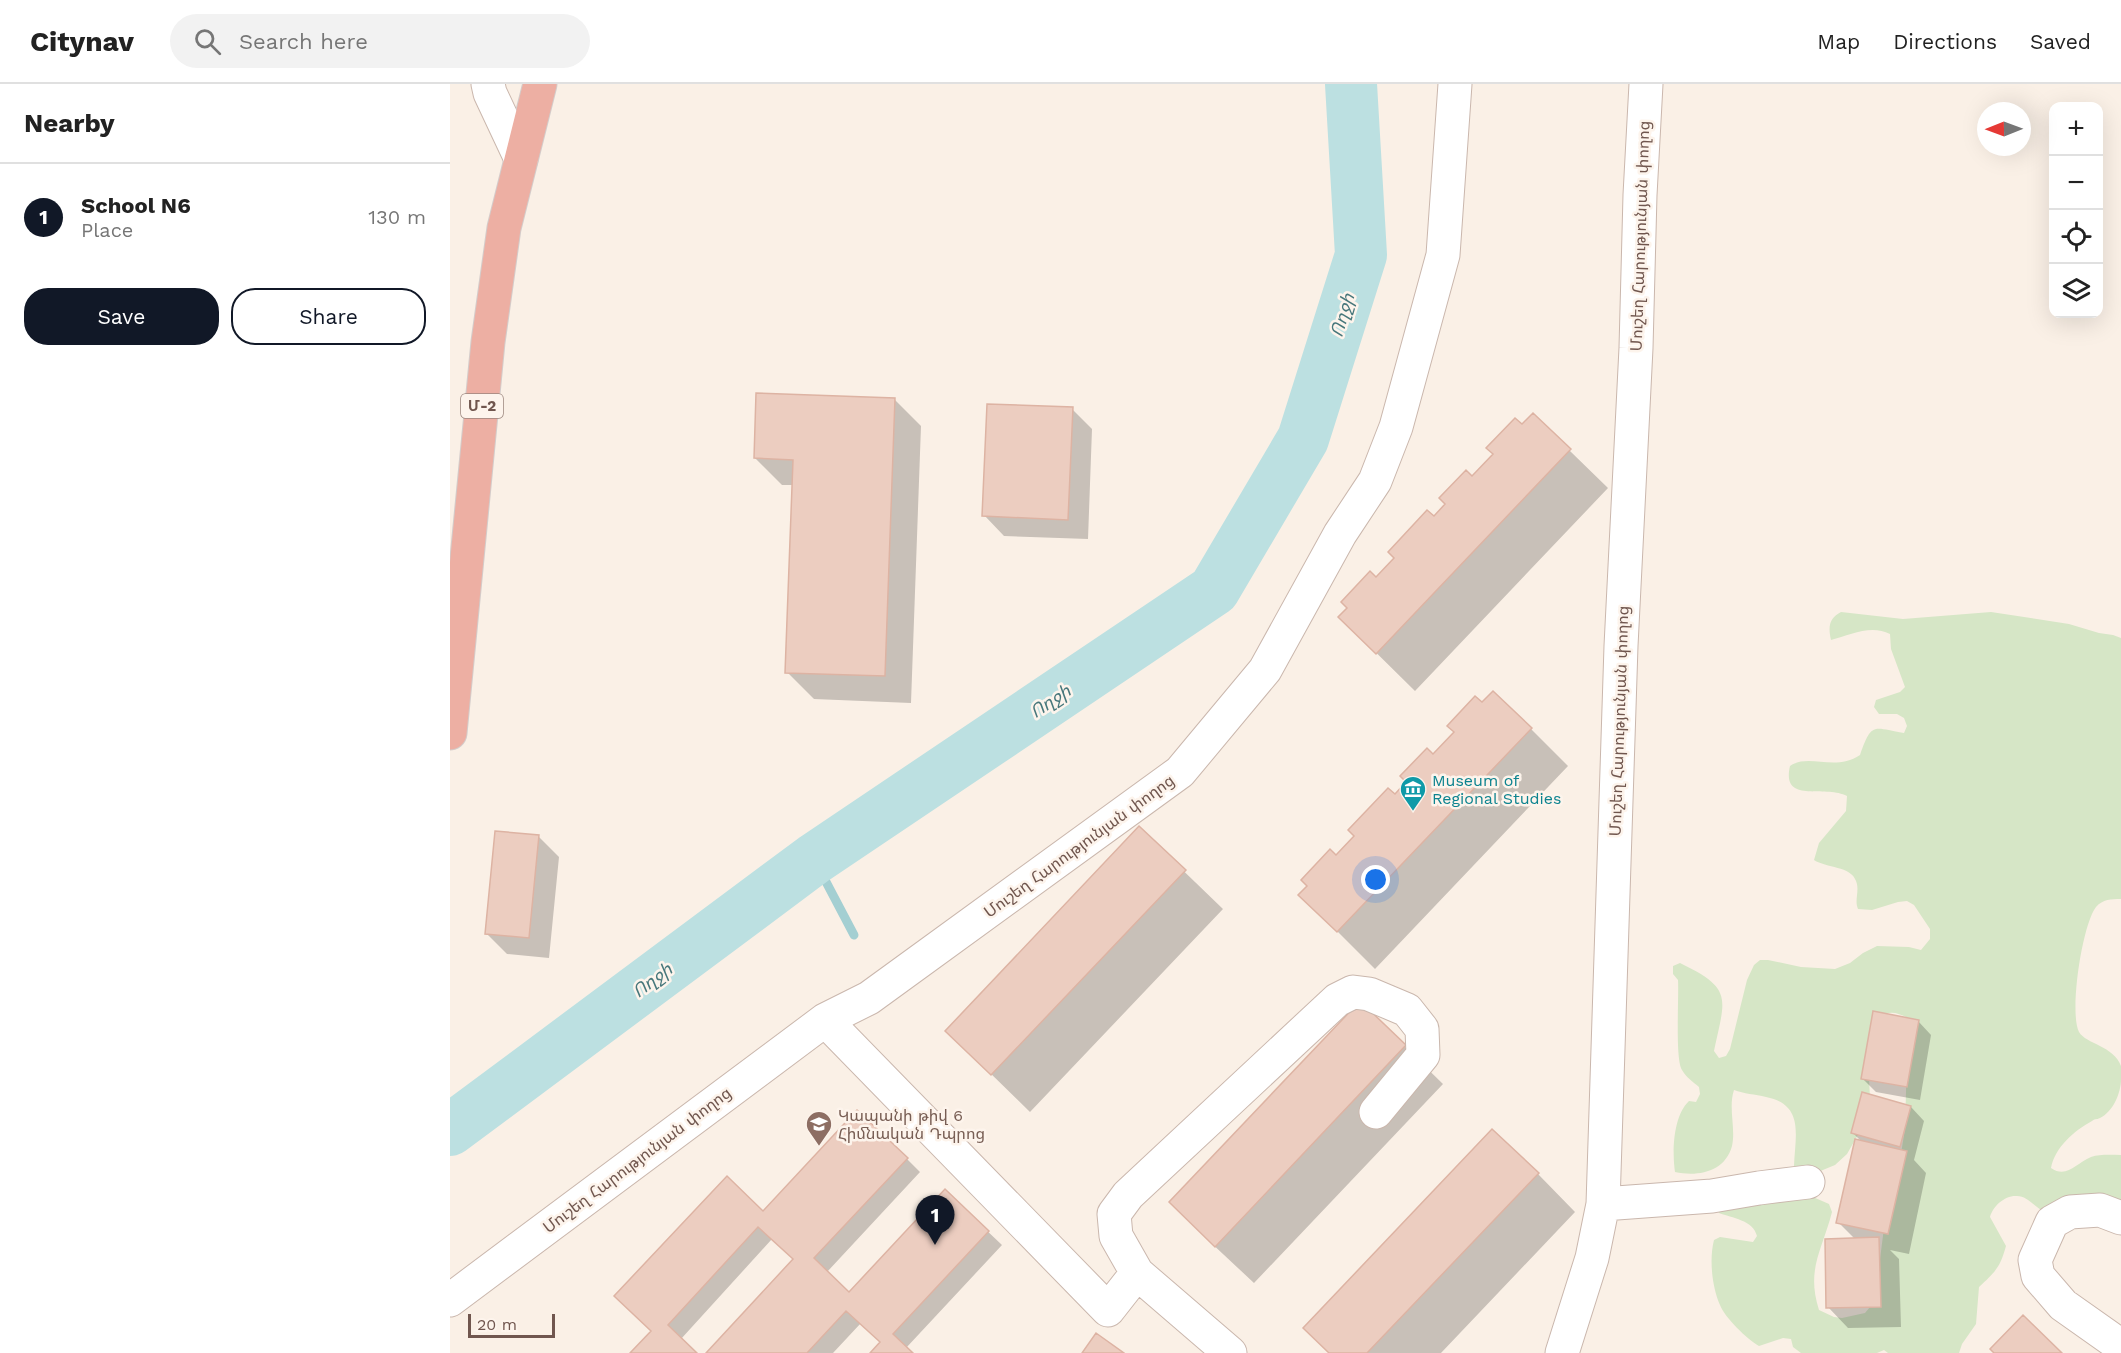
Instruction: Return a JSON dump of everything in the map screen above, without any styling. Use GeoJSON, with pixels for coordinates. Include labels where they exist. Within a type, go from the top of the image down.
{"type":"FeatureCollection","features":[{"type":"Feature","properties":{"kind":"highway","name":"Մ-2"},"geometry":{"type":"LineString","coordinates":[[450,733],[488,342],[504,228],[540,84]]}},
{"type":"Feature","properties":{"kind":"street"},"geometry":{"type":"LineString","coordinates":[[488,84],[521,159]]}},
{"type":"Feature","properties":{"kind":"street","name":"Մուշեղ Հարությունյան փողոց"},"geometry":{"type":"LineString","coordinates":[[450,1300],[825,1020],[869,998],[1180,772],[1265,670],[1340,534],[1375,481],[1396,427],[1443,255],[1455,84]]}},
{"type":"Feature","properties":{"kind":"street","name":"Մուշեղ Հարությունյան փողոց"},"geometry":{"type":"LineString","coordinates":[[1562,1353],[1592,1258],[1603,1204],[1621,646],[1646,84]]}},
{"type":"Feature","properties":{"kind":"street"},"geometry":{"type":"LineString","coordinates":[[1230,1353],[1137,1273],[1116,1236],[1114,1214],[1128,1195],[1336,1000],[1353,992],[1369,994],[1407,1010],[1422,1029],[1423,1055],[1376,1112]]}},
{"type":"Feature","properties":{"kind":"street"},"geometry":{"type":"LineString","coordinates":[[825,1020],[1108,1310],[1137,1273]]}},
{"type":"Feature","properties":{"kind":"street"},"geometry":{"type":"LineString","coordinates":[[1603,1204],[1712,1196],[1808,1182]]}},
{"type":"Feature","properties":{"kind":"street"},"geometry":{"type":"LineString","coordinates":[[2121,1218],[2100,1210],[2070,1212],[2052,1222],[2035,1260],[2038,1276],[2063,1305],[2121,1346]]}},
{"type":"Feature","properties":{"kind":"green space"},"geometry":{"type":"Polygon","coordinates":[[[1841,612],[1903,619],[1991,612],[2069,624],[2121,638],[2121,899],[2101,902],[2091,917],[2078,969],[2075,1007],[2079,1032],[2117,1059],[2121,1066],[2121,1084],[2118,1096],[2109,1111],[2085,1125],[2066,1140],[2053,1160],[2051,1168],[2062,1172],[2091,1157],[2121,1155],[2121,1234],[2045,1212],[2021,1197],[2008,1197],[2000,1202],[1990,1217],[2006,1246],[2002,1260],[1979,1287],[1976,1324],[1962,1344],[1959,1353],[1888,1353],[1884,1350],[1877,1353],[1801,1353],[1793,1347],[1791,1339],[1783,1338],[1759,1346],[1731,1322],[1720,1305],[1713,1282],[1714,1240],[1720,1237],[1753,1242],[1757,1236],[1747,1223],[1719,1213],[1716,1206],[1813,1197],[1829,1204],[1832,1212],[1815,1271],[1815,1296],[1819,1310],[1842,1318],[1865,1313],[1870,1307],[1905,1129],[1908,1018],[1892,1013],[1877,1018],[1869,1078],[1870,1099],[1859,1133],[1847,1154],[1835,1165],[1818,1172],[1794,1166],[1795,1123],[1787,1107],[1766,1097],[1734,1090],[1732,1146],[1723,1162],[1710,1171],[1701,1173],[1675,1172],[1674,1145],[1677,1125],[1689,1101],[1696,1102],[1700,1094],[1699,1087],[1686,1075],[1680,1064],[1678,980],[1673,974],[1673,966],[1680,963],[1710,980],[1717,988],[1722,1007],[1714,1051],[1719,1058],[1726,1056],[1730,1049],[1747,980],[1754,965],[1760,960],[1801,967],[1835,969],[1850,963],[1877,946],[1909,947],[1921,950],[1930,939],[1930,929],[1914,905],[1907,901],[1872,910],[1858,909],[1857,885],[1853,876],[1844,870],[1814,860],[1819,843],[1846,811],[1847,796],[1798,789],[1792,785],[1789,778],[1790,766],[1797,762],[1832,763],[1851,760],[1860,755],[1868,737],[1875,729],[1904,733],[1907,726],[1904,718],[1897,714],[1879,714],[1874,707],[1876,700],[1900,692],[1905,687],[1891,649],[1890,634],[1868,630],[1831,640],[1830,623],[1841,612]]]}},
{"type":"Feature","properties":{"kind":"building"},"geometry":{"type":"Polygon","coordinates":[[[756,393],[895,398],[885,676],[785,673],[793,460],[754,458],[756,393]]]}},
{"type":"Feature","properties":{"kind":"building"},"geometry":{"type":"Polygon","coordinates":[[[987,404],[1073,407],[1068,520],[982,516],[987,404]]]}},
{"type":"Feature","properties":{"kind":"building"},"geometry":{"type":"Polygon","coordinates":[[[1533,413],[1571,449],[1376,654],[1338,617],[1347,608],[1341,602],[1370,571],[1376,577],[1394,558],[1388,552],[1427,510],[1434,516],[1445,504],[1439,498],[1466,470],[1472,476],[1493,454],[1486,448],[1515,418],[1522,424],[1533,413]]]}},
{"type":"Feature","properties":{"kind":"building"},"geometry":{"type":"Polygon","coordinates":[[[1493,691],[1532,728],[1337,932],[1298,895],[1307,886],[1301,880],[1330,849],[1336,855],[1354,836],[1348,830],[1388,788],[1395,794],[1406,782],[1400,776],[1427,748],[1433,754],[1454,732],[1447,726],[1475,696],[1482,702],[1493,691]]]}},
{"type":"Feature","properties":{"kind":"building"},"geometry":{"type":"Polygon","coordinates":[[[1139,826],[1186,870],[991,1075],[945,1031],[1139,826]]]}},
{"type":"Feature","properties":{"kind":"building"},"geometry":{"type":"Polygon","coordinates":[[[495,831],[539,835],[529,938],[485,934],[495,831]]]}},
{"type":"Feature","properties":{"kind":"building"},"geometry":{"type":"Polygon","coordinates":[[[1360,1001],[1406,1045],[1215,1247],[1169,1202],[1360,1001]]]}},
{"type":"Feature","properties":{"kind":"building"},"geometry":{"type":"Polygon","coordinates":[[[1873,1011],[1919,1020],[1907,1087],[1861,1079],[1873,1011]]]}},
{"type":"Feature","properties":{"kind":"building"},"geometry":{"type":"Polygon","coordinates":[[[1862,1092],[1911,1106],[1900,1147],[1851,1133],[1862,1092]]]}},
{"type":"Feature","properties":{"kind":"building"},"geometry":{"type":"Polygon","coordinates":[[[857,1110],[908,1158],[814,1258],[849,1292],[945,1189],[989,1231],[893,1334],[913,1353],[870,1353],[880,1342],[846,1311],[807,1353],[706,1353],[793,1259],[758,1227],[668,1325],[697,1353],[630,1353],[651,1331],[614,1296],[727,1176],[763,1211],[857,1110]]]}},
{"type":"Feature","properties":{"kind":"building"},"geometry":{"type":"Polygon","coordinates":[[[1492,1129],[1539,1173],[1367,1353],[1329,1353],[1303,1328],[1492,1129]]]}},
{"type":"Feature","properties":{"kind":"building"},"geometry":{"type":"Polygon","coordinates":[[[1855,1139],[1907,1151],[1888,1234],[1836,1223],[1855,1139]]]}},
{"type":"Feature","properties":{"kind":"building"},"geometry":{"type":"Polygon","coordinates":[[[1879,1237],[1881,1307],[1826,1308],[1825,1239],[1879,1237]]]}},
{"type":"Feature","properties":{"kind":"building"},"geometry":{"type":"Polygon","coordinates":[[[2023,1315],[2062,1353],[1994,1353],[1990,1349],[2023,1315]]]}},
{"type":"Feature","properties":{"kind":"building"},"geometry":{"type":"Polygon","coordinates":[[[1096,1333],[1124,1353],[1082,1353],[1096,1333]]]}},
{"type":"Feature","properties":{"kind":"waterway","name":"Ողջի"},"geometry":{"type":"LineString","coordinates":[[450,1130],[814,859],[1214,590],[1303,439],[1361,255],[1351,84]]}},
{"type":"Feature","properties":{"kind":"waterway"},"geometry":{"type":"LineString","coordinates":[[814,859],[854,935]]}},
{"type":"Feature","properties":{"kind":"place","name":"Museum of Regional Studies"},"geometry":{"type":"Point","coordinates":[1413,812]}},
{"type":"Feature","properties":{"kind":"place","name":"Կապանի թիվ 6 Հիմնական Դպրոց"},"geometry":{"type":"Point","coordinates":[819,1147]}},
{"type":"Feature","properties":{"kind":"place","name":"School N6"},"geometry":{"type":"Point","coordinates":[935,1245]}}]}
